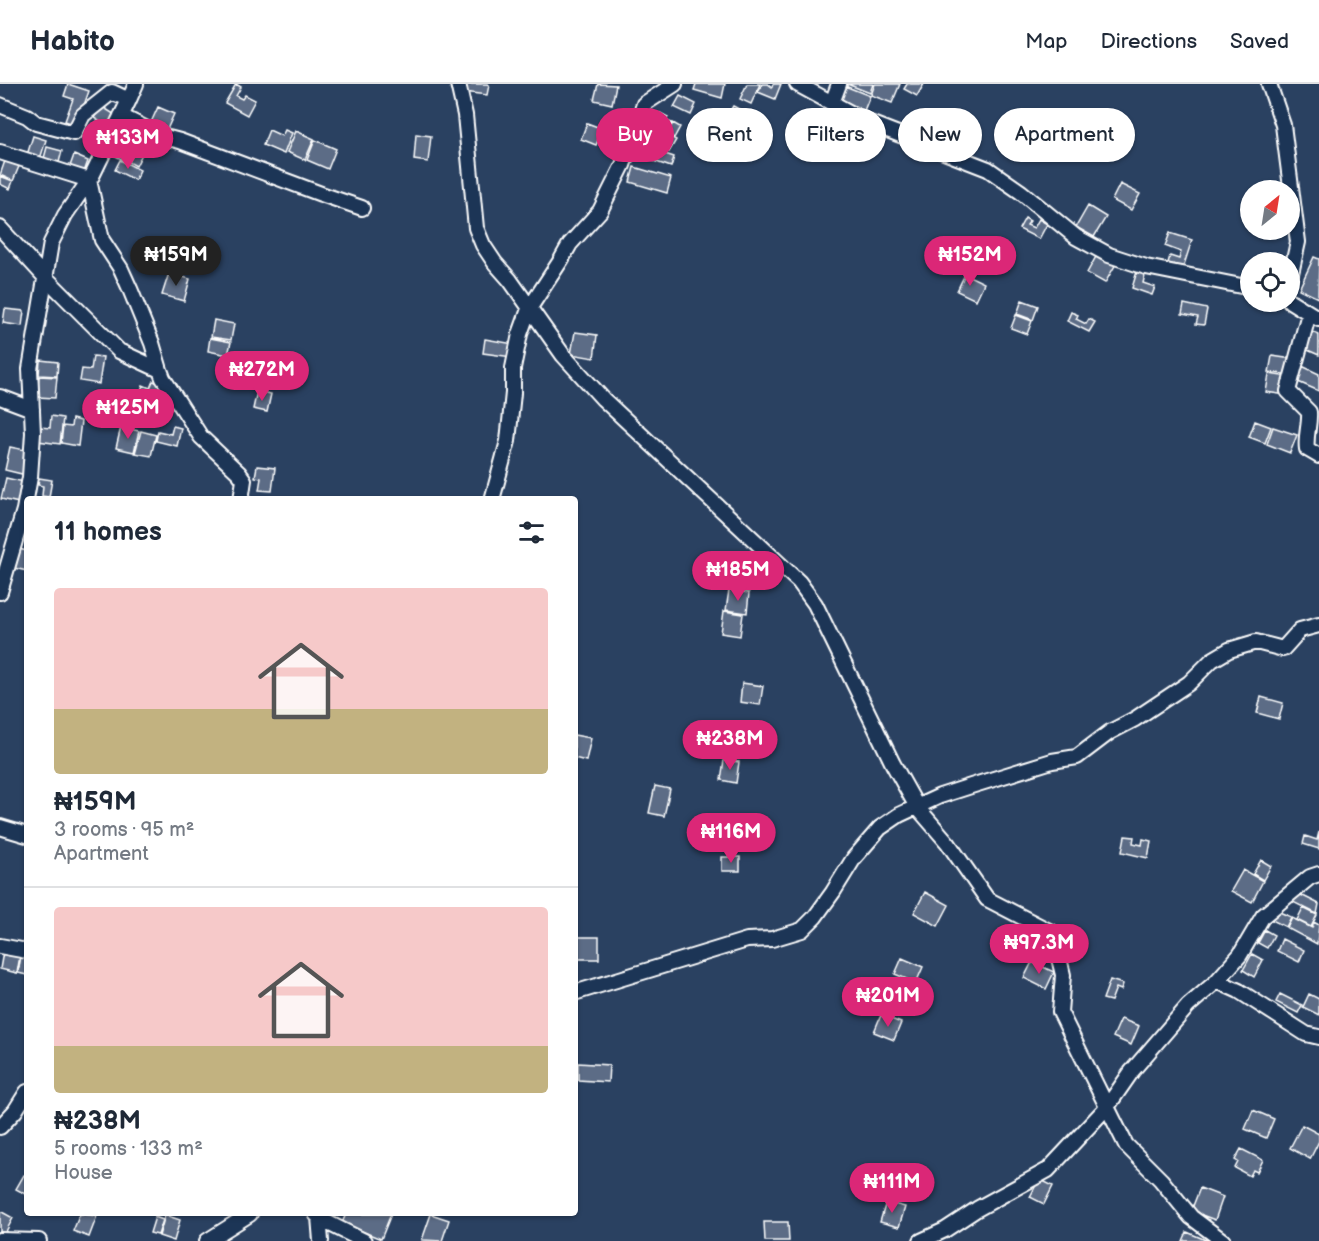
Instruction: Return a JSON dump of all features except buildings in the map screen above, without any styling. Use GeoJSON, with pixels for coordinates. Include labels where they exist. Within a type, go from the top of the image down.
{"type":"FeatureCollection","features":[{"type":"Feature","properties":{"kind":"street"},"geometry":{"type":"LineString","coordinates":[[27,496],[33,433],[30,369],[51,243],[65,214],[107,150],[136,84]]}},
{"type":"Feature","properties":{"kind":"street"},"geometry":{"type":"LineString","coordinates":[[458,84],[465,115],[476,228],[495,263],[510,280],[563,355],[603,399],[799,582],[815,604],[893,764],[917,807],[948,843],[987,899],[1053,933],[1064,975],[1060,1012],[1126,1144],[1161,1180],[1191,1217],[1223,1241]]}},
{"type":"Feature","properties":{"kind":"street"},"geometry":{"type":"LineString","coordinates":[[493,496],[508,441],[513,369],[520,334],[529,309],[570,244],[600,210],[623,165],[645,104],[674,87],[675,84]]}},
{"type":"Feature","properties":{"kind":"street"},"geometry":{"type":"LineString","coordinates":[[797,84],[893,133],[974,162],[1021,192],[1076,237],[1109,255],[1146,267],[1240,286]]}},
{"type":"Feature","properties":{"kind":"street"},"geometry":{"type":"LineString","coordinates":[[832,103],[839,84]]}},
{"type":"Feature","properties":{"kind":"street"},"geometry":{"type":"LineString","coordinates":[[1269,84],[1283,125],[1298,242],[1296,252]]}},
{"type":"Feature","properties":{"kind":"street"},"geometry":{"type":"LineString","coordinates":[[0,105],[27,116],[36,123],[74,133],[83,115],[112,92],[129,100]]}},
{"type":"Feature","properties":{"kind":"street"},"geometry":{"type":"LineString","coordinates":[[121,116],[161,136],[362,208]]}},
{"type":"Feature","properties":{"kind":"street"},"geometry":{"type":"LineString","coordinates":[[0,152],[89,180]]}},
{"type":"Feature","properties":{"kind":"street"},"geometry":{"type":"LineString","coordinates":[[89,180],[102,240],[121,269],[152,343],[162,378],[201,437],[244,480],[242,496]]}},
{"type":"Feature","properties":{"kind":"street"},"geometry":{"type":"LineString","coordinates":[[0,228],[119,351],[160,370]]}},
{"type":"Feature","properties":{"kind":"street"},"geometry":{"type":"LineString","coordinates":[[1300,307],[1314,316],[1288,391],[1309,412],[1310,423],[1305,437],[1307,449],[1319,456]]}},
{"type":"Feature","properties":{"kind":"street"},"geometry":{"type":"LineString","coordinates":[[0,397],[32,409]]}},
{"type":"Feature","properties":{"kind":"street"},"geometry":{"type":"LineString","coordinates":[[0,592],[24,513]]}},
{"type":"Feature","properties":{"kind":"street"},"geometry":{"type":"LineString","coordinates":[[578,992],[747,940],[772,939],[802,930],[815,917],[854,858],[880,828],[899,815],[940,796],[971,786],[1052,761],[1077,758],[1110,732],[1135,719],[1190,683],[1212,660],[1229,650],[1256,642],[1283,649],[1300,630],[1319,625]]}},
{"type":"Feature","properties":{"kind":"street"},"geometry":{"type":"LineString","coordinates":[[0,827],[24,834]]}},
{"type":"Feature","properties":{"kind":"street"},"geometry":{"type":"LineString","coordinates":[[921,1241],[945,1230],[977,1209],[1048,1170],[1107,1107],[1132,1071],[1188,1006],[1217,981],[1240,955],[1263,916],[1310,877],[1319,874]]}},
{"type":"Feature","properties":{"kind":"street"},"geometry":{"type":"LineString","coordinates":[[0,946],[24,950]]}},
{"type":"Feature","properties":{"kind":"street"},"geometry":{"type":"LineString","coordinates":[[1217,981],[1239,991],[1306,1034],[1319,1037]]}},
{"type":"Feature","properties":{"kind":"street"},"geometry":{"type":"LineString","coordinates":[[0,1127],[15,1111],[24,1097]]}},
{"type":"Feature","properties":{"kind":"street"},"geometry":{"type":"LineString","coordinates":[[207,1241],[247,1216]]}},
{"type":"Feature","properties":{"kind":"street"},"geometry":{"type":"LineString","coordinates":[[317,1216],[321,1241]]}},
{"type":"Feature","properties":{"kind":"street"},"geometry":{"type":"LineString","coordinates":[[319,1216],[364,1241]]}},
{"type":"Feature","properties":{"kind":"street"},"geometry":{"type":"LineString","coordinates":[[0,1240],[39,1241]]}}]}
